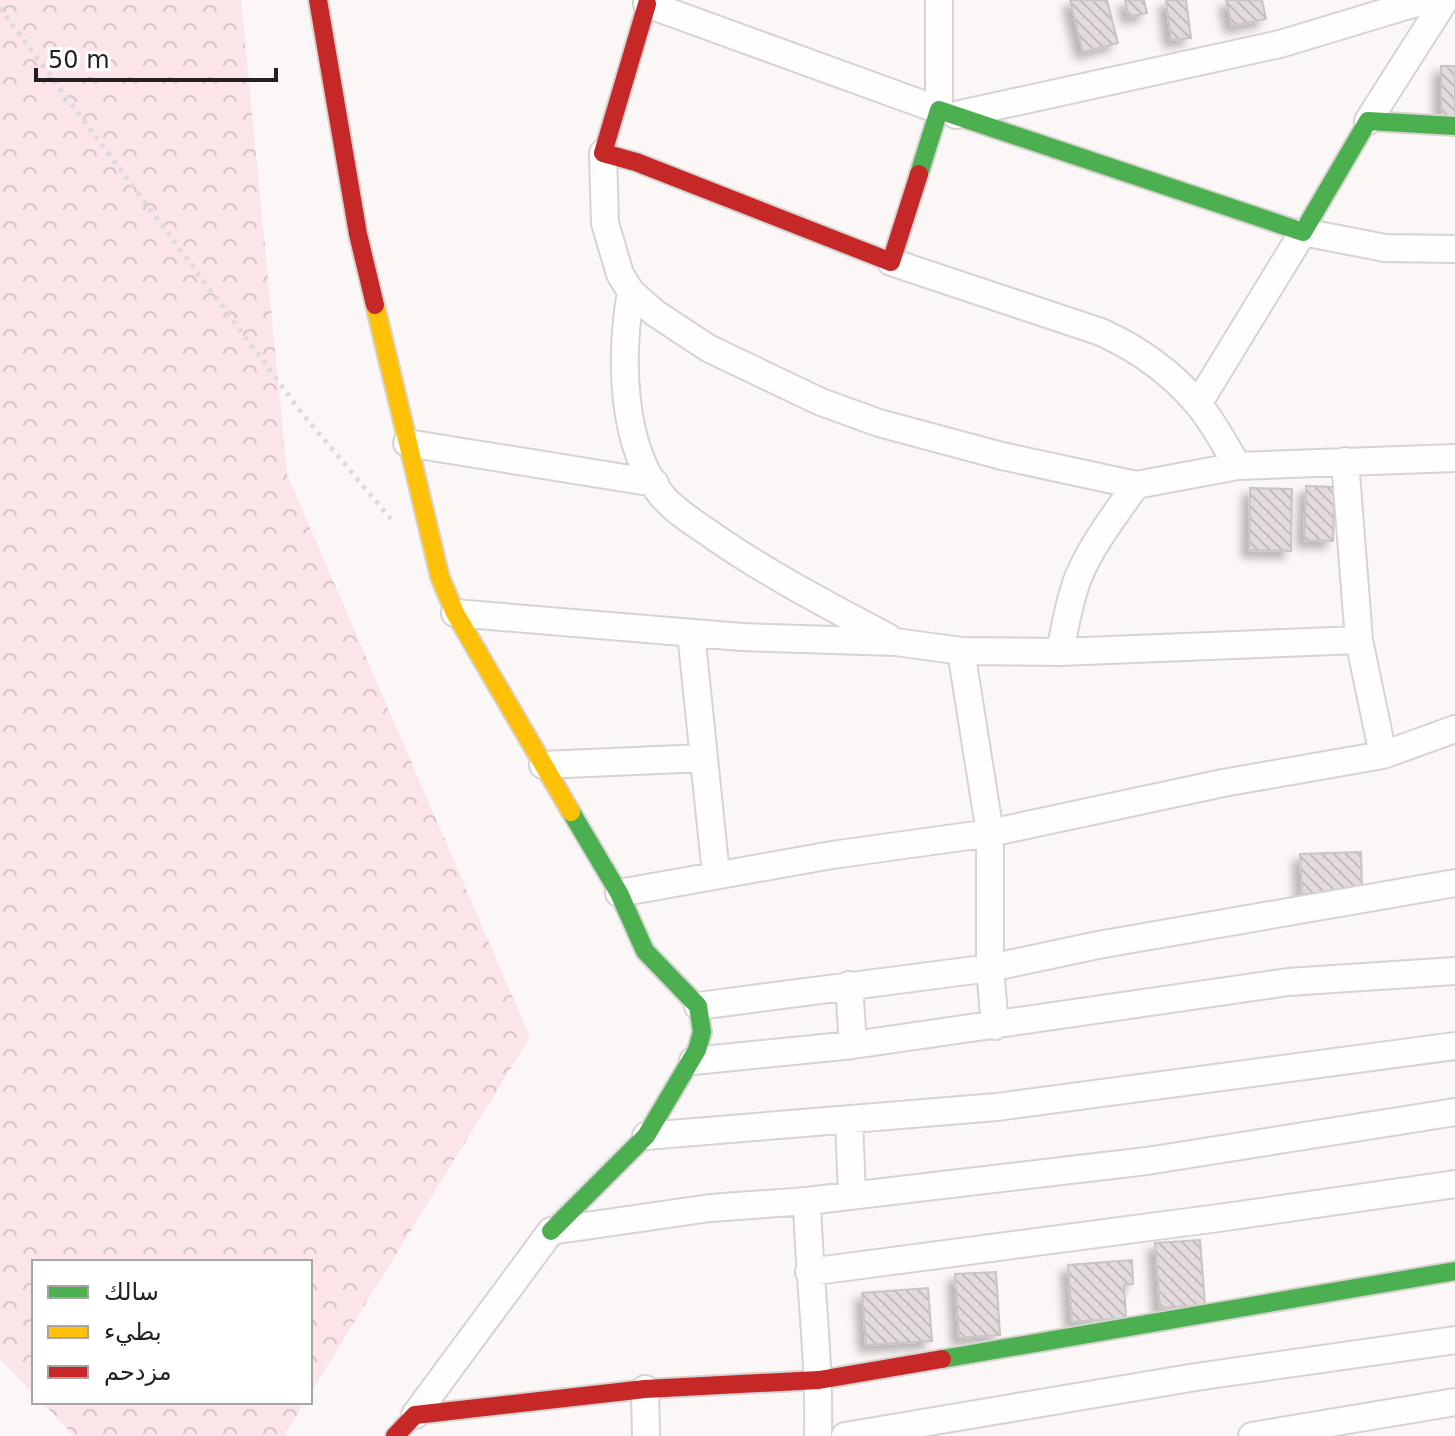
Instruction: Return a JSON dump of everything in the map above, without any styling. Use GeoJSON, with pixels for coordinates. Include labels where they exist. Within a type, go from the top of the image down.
{"type":"FeatureCollection","features":[{"type":"Feature","properties":{"kind":"street"},"geometry":{"type":"LineString","coordinates":[[318,0],[358,234],[440,577],[455,613],[619,893],[645,951],[698,1006],[702,1032],[693,1061],[646,1136],[551,1231],[415,1415],[395,1436]]}},
{"type":"Feature","properties":{"kind":"street"},"geometry":{"type":"LineString","coordinates":[[891,262],[947,113],[939,0]]}},
{"type":"Feature","properties":{"kind":"street"},"geometry":{"type":"LineString","coordinates":[[947,113],[1280,44],[1426,0]]}},
{"type":"Feature","properties":{"kind":"street"},"geometry":{"type":"LineString","coordinates":[[1198,404],[1368,121],[1445,0]]}},
{"type":"Feature","properties":{"kind":"street"},"geometry":{"type":"LineString","coordinates":[[1455,249],[1385,248],[1303,232],[947,113],[647,2],[603,153],[605,223],[620,274],[631,292],[655,313],[708,348],[821,402],[894,428],[1002,456],[1136,485],[1238,466],[1455,458]]}},
{"type":"Feature","properties":{"kind":"street"},"geometry":{"type":"LineString","coordinates":[[1368,121],[1455,126]]}},
{"type":"Feature","properties":{"kind":"street"},"geometry":{"type":"LineString","coordinates":[[603,153],[636,162],[891,262],[1126,343],[1163,369],[1198,404],[1238,466]]}},
{"type":"Feature","properties":{"kind":"street"},"geometry":{"type":"LineString","coordinates":[[631,292],[625,325],[627,397],[634,439],[662,495],[688,519],[764,571],[896,642]]}},
{"type":"Feature","properties":{"kind":"street"},"geometry":{"type":"LineString","coordinates":[[407,443],[655,483]]}},
{"type":"Feature","properties":{"kind":"street"},"geometry":{"type":"LineString","coordinates":[[1345,461],[1359,640],[1383,755]]}},
{"type":"Feature","properties":{"kind":"street"},"geometry":{"type":"LineString","coordinates":[[1060,652],[1079,577],[1101,536],[1136,485]]}},
{"type":"Feature","properties":{"kind":"street"},"geometry":{"type":"LineString","coordinates":[[455,613],[742,637],[896,642],[961,651],[1060,652],[1359,640]]}},
{"type":"Feature","properties":{"kind":"street"},"geometry":{"type":"LineString","coordinates":[[691,633],[716,874]]}},
{"type":"Feature","properties":{"kind":"street"},"geometry":{"type":"LineString","coordinates":[[961,651],[990,833],[990,968],[995,1026]]}},
{"type":"Feature","properties":{"kind":"street"},"geometry":{"type":"LineString","coordinates":[[619,893],[716,874],[990,833],[1223,783],[1383,755],[1455,729]]}},
{"type":"Feature","properties":{"kind":"street"},"geometry":{"type":"LineString","coordinates":[[543,765],[704,758]]}},
{"type":"Feature","properties":{"kind":"street"},"geometry":{"type":"LineString","coordinates":[[698,1006],[990,968],[1098,945],[1455,883]]}},
{"type":"Feature","properties":{"kind":"street"},"geometry":{"type":"LineString","coordinates":[[693,1061],[853,1045],[1288,982],[1455,971]]}},
{"type":"Feature","properties":{"kind":"street"},"geometry":{"type":"LineString","coordinates":[[849,985],[853,1045]]}},
{"type":"Feature","properties":{"kind":"street"},"geometry":{"type":"LineString","coordinates":[[646,1136],[997,1107],[1455,1046]]}},
{"type":"Feature","properties":{"kind":"street"},"geometry":{"type":"LineString","coordinates":[[551,1231],[710,1208],[807,1201],[1147,1161],[1455,1112]]}},
{"type":"Feature","properties":{"kind":"street"},"geometry":{"type":"LineString","coordinates":[[849,1119],[852,1196]]}},
{"type":"Feature","properties":{"kind":"street"},"geometry":{"type":"LineString","coordinates":[[809,1272],[1455,1184]]}},
{"type":"Feature","properties":{"kind":"street"},"geometry":{"type":"LineString","coordinates":[[807,1201],[809,1272],[819,1380],[818,1436]]}},
{"type":"Feature","properties":{"kind":"street"},"geometry":{"type":"LineString","coordinates":[[415,1415],[645,1389],[819,1380],[1455,1271]]}},
{"type":"Feature","properties":{"kind":"street"},"geometry":{"type":"LineString","coordinates":[[845,1436],[1196,1377],[1455,1340]]}},
{"type":"Feature","properties":{"kind":"street"},"geometry":{"type":"LineString","coordinates":[[645,1389],[646,1436]]}},
{"type":"Feature","properties":{"kind":"street"},"geometry":{"type":"LineString","coordinates":[[1252,1436],[1455,1402]]}},
{"type":"Feature","properties":{"kind":"path"},"geometry":{"type":"LineString","coordinates":[[0,8],[301,412],[400,530]]}},
{"type":"Feature","properties":{"kind":"green space"},"geometry":{"type":"Polygon","coordinates":[[[0,0],[241,0],[287,474],[530,1037],[312,1391],[312,1260],[32,1260],[32,1392],[0,1359],[0,0]]]}},
{"type":"Feature","properties":{"kind":"green space"},"geometry":{"type":"Polygon","coordinates":[[[44,1404],[304,1404],[284,1436],[74,1436],[44,1404]]]}},
{"type":"Feature","properties":{"kind":"building"},"geometry":{"type":"Polygon","coordinates":[[[1070,0],[1107,0],[1118,43],[1083,52],[1070,0]]]}},
{"type":"Feature","properties":{"kind":"building"},"geometry":{"type":"Polygon","coordinates":[[[1125,0],[1144,0],[1147,13],[1129,17],[1125,0]]]}},
{"type":"Feature","properties":{"kind":"building"},"geometry":{"type":"Polygon","coordinates":[[[1166,0],[1186,0],[1191,38],[1171,40],[1166,0]]]}},
{"type":"Feature","properties":{"kind":"building"},"geometry":{"type":"Polygon","coordinates":[[[1226,0],[1262,0],[1266,19],[1232,26],[1226,0]]]}},
{"type":"Feature","properties":{"kind":"building"},"geometry":{"type":"Polygon","coordinates":[[[1441,66],[1455,66],[1455,118],[1441,118],[1441,66]]]}},
{"type":"Feature","properties":{"kind":"building"},"geometry":{"type":"Polygon","coordinates":[[[1306,486],[1335,487],[1333,541],[1304,540],[1306,486]]]}},
{"type":"Feature","properties":{"kind":"building"},"geometry":{"type":"Polygon","coordinates":[[[1250,488],[1292,489],[1291,551],[1249,550],[1250,488]]]}},
{"type":"Feature","properties":{"kind":"building"},"geometry":{"type":"Polygon","coordinates":[[[1361,852],[1362,892],[1302,894],[1300,854],[1361,852]]]}},
{"type":"Feature","properties":{"kind":"building"},"geometry":{"type":"Polygon","coordinates":[[[1200,1240],[1205,1305],[1160,1308],[1155,1243],[1200,1240]]]}},
{"type":"Feature","properties":{"kind":"building"},"geometry":{"type":"Polygon","coordinates":[[[1132,1260],[1133,1284],[1124,1285],[1126,1318],[1072,1322],[1068,1265],[1132,1260]]]}},
{"type":"Feature","properties":{"kind":"building"},"geometry":{"type":"Polygon","coordinates":[[[996,1272],[1000,1335],[959,1338],[955,1274],[996,1272]]]}},
{"type":"Feature","properties":{"kind":"building"},"geometry":{"type":"Polygon","coordinates":[[[928,1288],[932,1341],[866,1345],[862,1293],[928,1288]]]}},
{"type":"Feature","properties":{"kind":"traffic: fast"},"geometry":{"type":"LineString","coordinates":[[919,174],[939,110],[1303,232],[1368,121],[1455,126]]}},
{"type":"Feature","properties":{"kind":"traffic: fast"},"geometry":{"type":"LineString","coordinates":[[551,1231],[646,1136],[697,1050],[702,1032],[698,1006],[645,951],[619,893],[571,812]]}},
{"type":"Feature","properties":{"kind":"traffic: fast"},"geometry":{"type":"LineString","coordinates":[[942,1359],[1455,1271]]}},
{"type":"Feature","properties":{"kind":"traffic: slow"},"geometry":{"type":"LineString","coordinates":[[375,305],[440,577],[455,613],[571,812]]}},
{"type":"Feature","properties":{"kind":"traffic: jam"},"geometry":{"type":"LineString","coordinates":[[318,0],[358,234],[375,305]]}},
{"type":"Feature","properties":{"kind":"traffic: jam"},"geometry":{"type":"LineString","coordinates":[[647,4],[603,153],[636,162],[891,262],[919,174]]}},
{"type":"Feature","properties":{"kind":"traffic: jam"},"geometry":{"type":"LineString","coordinates":[[395,1436],[415,1415],[645,1389],[819,1380],[942,1359]]}}]}
